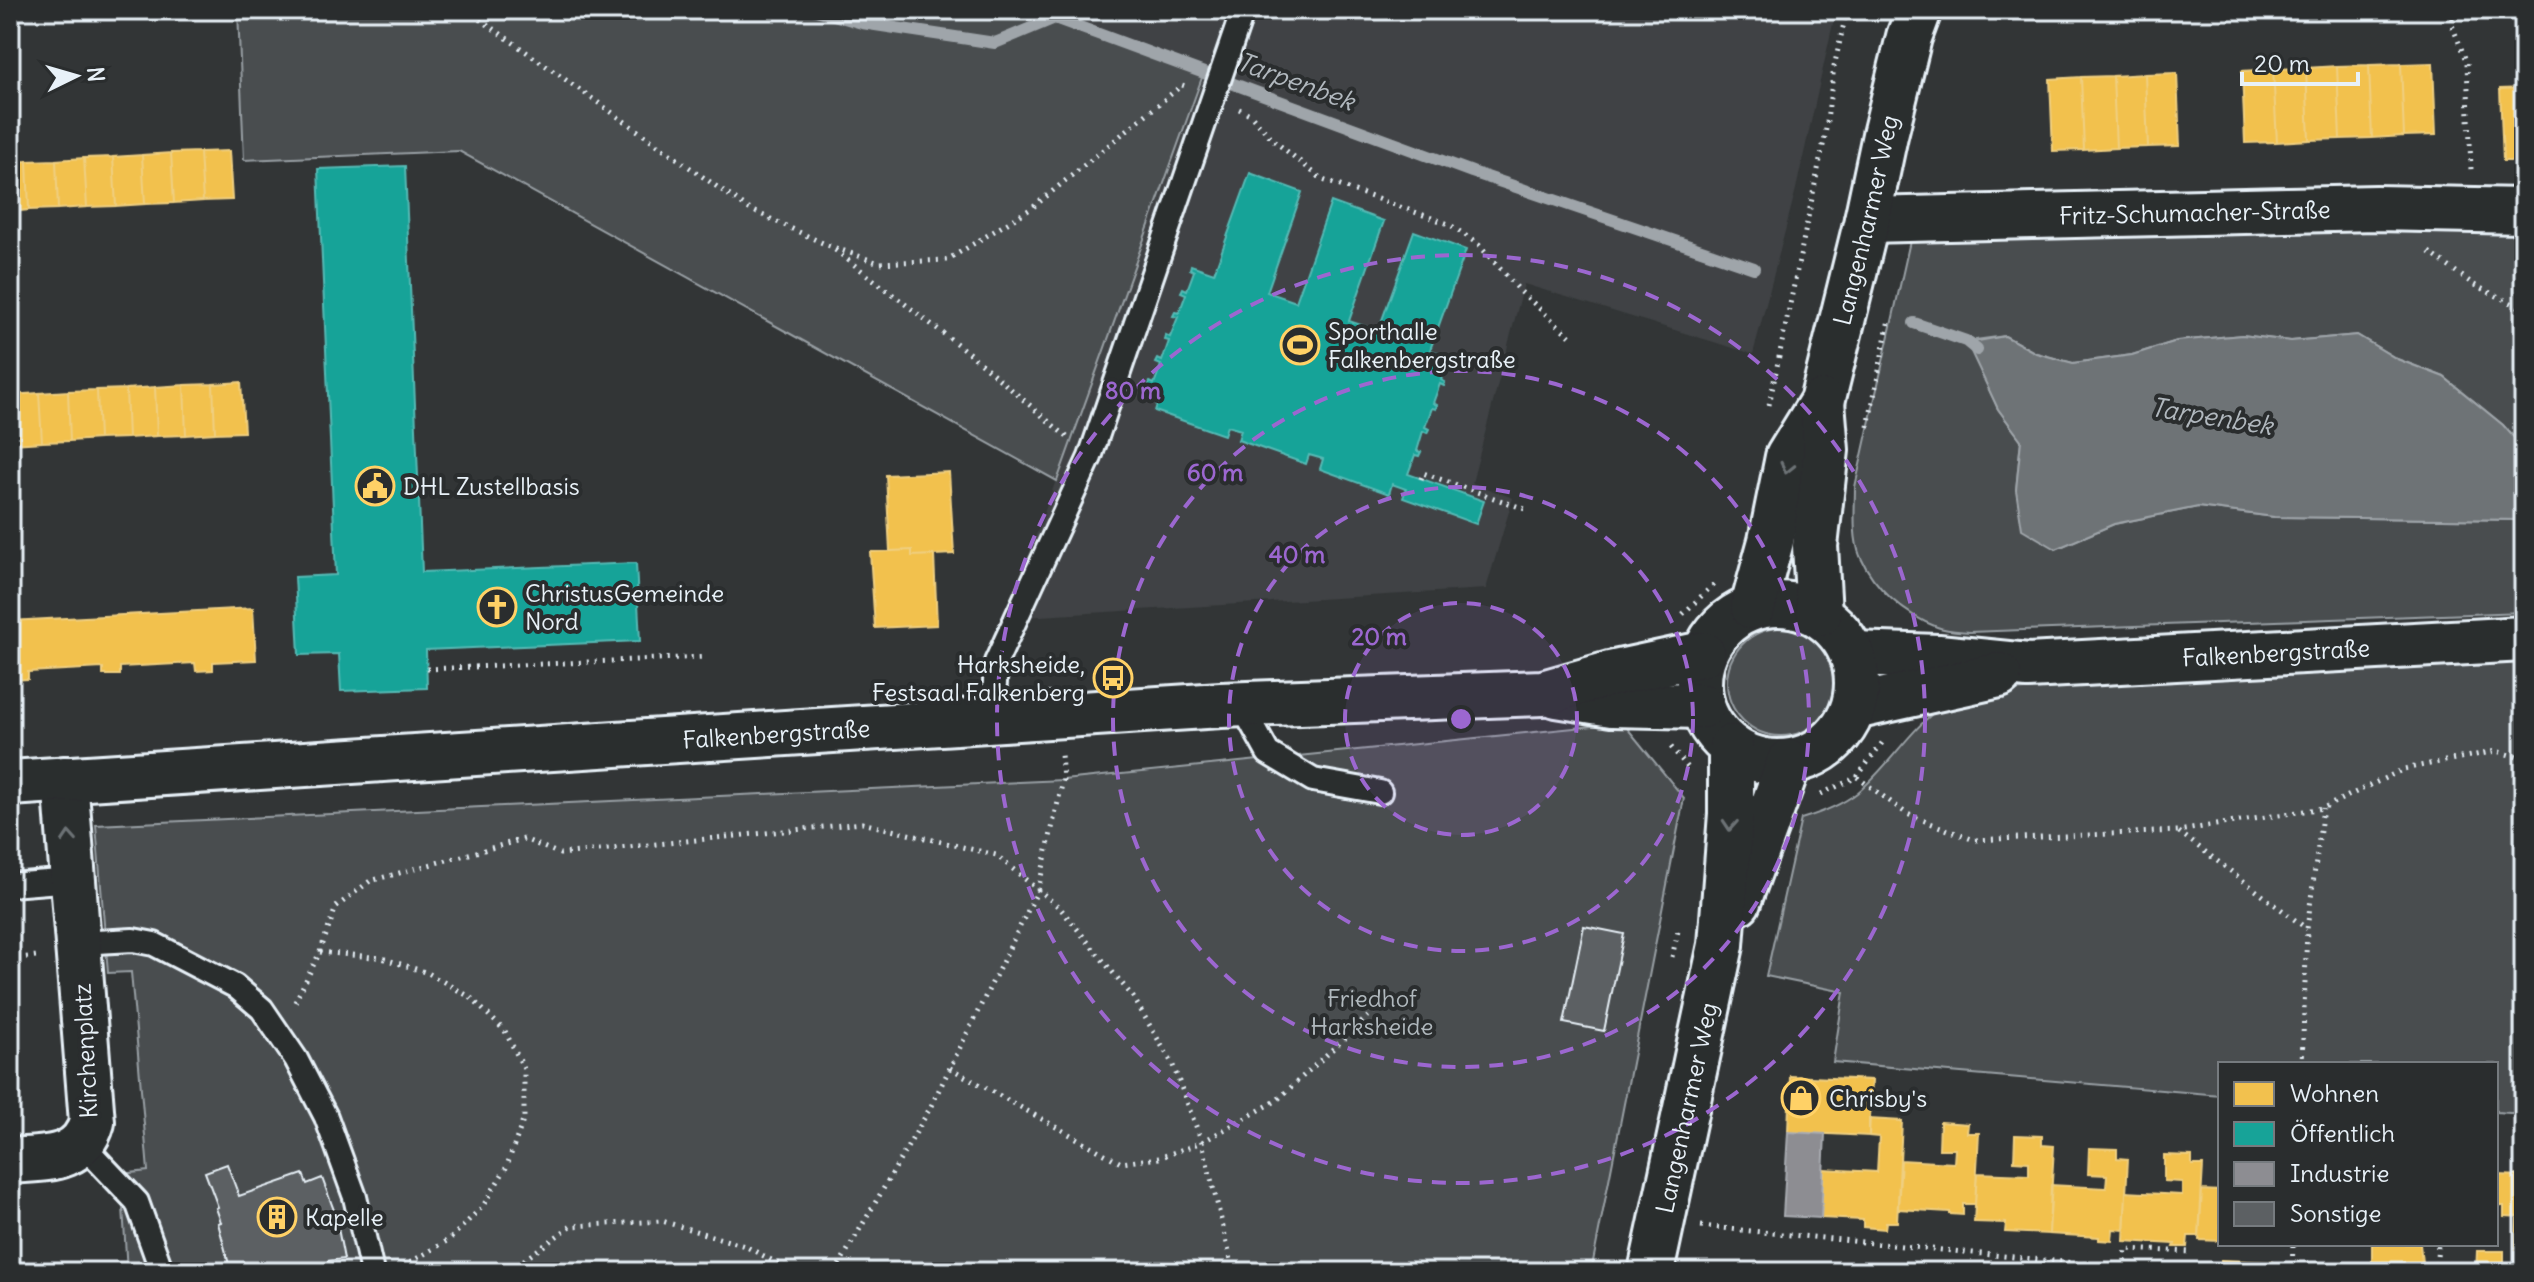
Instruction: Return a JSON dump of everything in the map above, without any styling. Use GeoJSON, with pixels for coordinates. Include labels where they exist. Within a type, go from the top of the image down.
{"type":"FeatureCollection","features":[{"type":"Feature","properties":{"kind":"street","name":"Langenharmer Weg"},"geometry":{"type":"LineString","coordinates":[[1753,607],[1771,541],[1788,457],[1822,402],[1912,19]]}},
{"type":"Feature","properties":{"kind":"street","name":"Fritz-Schumacher-Straße"},"geometry":{"type":"LineString","coordinates":[[1867,220],[2362,209],[2524,211]]}},
{"type":"Feature","properties":{"kind":"street","name":"Langenharmer Weg"},"geometry":{"type":"LineString","coordinates":[[1819,614],[1815,546],[1826,450],[1822,402]]}},
{"type":"Feature","properties":{"kind":"street"},"geometry":{"type":"LineString","coordinates":[[1785,603],[1819,614],[1833,625],[1853,654],[1857,672],[1854,707],[1836,737],[1807,757],[1789,762],[1769,762],[1748,757],[1731,747],[1716,732],[1702,706],[1698,674],[1703,654],[1713,636],[1727,621],[1753,607],[1785,603]]}},
{"type":"Feature","properties":{"kind":"street","name":"Falkenbergstraße"},"geometry":{"type":"LineString","coordinates":[[1853,654],[1938,657],[2028,666],[2524,639]]}},
{"type":"Feature","properties":{"kind":"street","name":"Falkenbergstraße"},"geometry":{"type":"LineString","coordinates":[[1543,693],[1610,674],[1703,654]]}},
{"type":"Feature","properties":{"kind":"street","name":"Falkenbergstraße"},"geometry":{"type":"LineString","coordinates":[[1854,707],[1913,692],[1967,684],[2028,666]]}},
{"type":"Feature","properties":{"kind":"street","name":"Falkenbergstraße"},"geometry":{"type":"LineString","coordinates":[[10,783],[1242,706],[1543,693],[1612,704],[1702,706]]}},
{"type":"Feature","properties":{"kind":"street","name":"Langenharmer Weg"},"geometry":{"type":"LineString","coordinates":[[1651,1272],[1721,945],[1731,814],[1731,747]]}},
{"type":"Feature","properties":{"kind":"street","name":"Langenharmer Weg"},"geometry":{"type":"LineString","coordinates":[[1721,945],[1789,762]]}},
{"type":"Feature","properties":{"kind":"street","name":"Kirchenplatz"},"geometry":{"type":"LineString","coordinates":[[10,1161],[62,1156],[82,1144],[92,1122],[65,779]]}},
{"type":"Feature","properties":{"kind":"lane"},"geometry":{"type":"LineString","coordinates":[[993,721],[996,662],[1090,457],[1241,16]]}},
{"type":"Feature","properties":{"kind":"lane"},"geometry":{"type":"LineString","coordinates":[[1242,706],[1268,753],[1313,780],[1380,792]]}},
{"type":"Feature","properties":{"kind":"lane"},"geometry":{"type":"LineString","coordinates":[[10,885],[72,880]]}},
{"type":"Feature","properties":{"kind":"lane"},"geometry":{"type":"LineString","coordinates":[[78,943],[133,940],[164,948],[243,991],[262,1009],[307,1078],[334,1136],[355,1197],[372,1272]]}},
{"type":"Feature","properties":{"kind":"lane"},"geometry":{"type":"LineString","coordinates":[[82,1144],[137,1202],[162,1272]]}},
{"type":"Feature","properties":{"kind":"path"},"geometry":{"type":"LineString","coordinates":[[467,10],[747,208],[827,245],[879,263],[947,260],[1032,208],[1182,85],[1214,94],[1250,114],[1297,161],[1323,180],[1449,224],[1479,245],[1521,292],[1570,336]]}},
{"type":"Feature","properties":{"kind":"path"},"geometry":{"type":"LineString","coordinates":[[1767,419],[1825,136],[1834,67],[1847,10]]}},
{"type":"Feature","properties":{"kind":"path"},"geometry":{"type":"LineString","coordinates":[[2452,10],[2452,25],[2467,63],[2473,209]]}},
{"type":"Feature","properties":{"kind":"path"},"geometry":{"type":"LineString","coordinates":[[827,245],[970,354],[1090,457]]}},
{"type":"Feature","properties":{"kind":"path"},"geometry":{"type":"LineString","coordinates":[[1421,479],[1423,473],[1525,509]]}},
{"type":"Feature","properties":{"kind":"path"},"geometry":{"type":"LineString","coordinates":[[1681,616],[1717,581]]}},
{"type":"Feature","properties":{"kind":"path"},"geometry":{"type":"LineString","coordinates":[[427,669],[704,657]]}},
{"type":"Feature","properties":{"kind":"path"},"geometry":{"type":"LineString","coordinates":[[1643,706],[1646,730],[1671,747],[1690,771]]}},
{"type":"Feature","properties":{"kind":"path"},"geometry":{"type":"LineString","coordinates":[[835,1272],[929,1110],[1038,890],[1063,780],[1059,717]]}},
{"type":"Feature","properties":{"kind":"path"},"geometry":{"type":"LineString","coordinates":[[1815,797],[1857,777],[1884,740]]}},
{"type":"Feature","properties":{"kind":"path"},"geometry":{"type":"LineString","coordinates":[[1857,777],[1907,814],[1974,840],[2178,831],[2323,808],[2404,769],[2496,751],[2524,759]]}},
{"type":"Feature","properties":{"kind":"path"},"geometry":{"type":"LineString","coordinates":[[2302,1062],[2307,929],[2323,808]]}},
{"type":"Feature","properties":{"kind":"path"},"geometry":{"type":"LineString","coordinates":[[278,1031],[320,952],[336,907],[370,881],[524,839],[560,854],[862,823],[996,855],[1060,908],[1133,997],[1172,1063],[1202,1142],[1234,1272]]}},
{"type":"Feature","properties":{"kind":"path"},"geometry":{"type":"LineString","coordinates":[[2178,831],[2307,929]]}},
{"type":"Feature","properties":{"kind":"path"},"geometry":{"type":"LineString","coordinates":[[320,952],[382,958],[428,973],[470,997],[505,1031],[524,1069],[524,1118],[506,1168],[483,1206],[450,1239],[394,1272]]}},
{"type":"Feature","properties":{"kind":"path"},"geometry":{"type":"LineString","coordinates":[[950,1068],[1121,1163],[1159,1158],[1202,1142],[1276,1101],[1375,1010]]}},
{"type":"Feature","properties":{"kind":"path"},"geometry":{"type":"LineString","coordinates":[[513,1272],[521,1262],[571,1226],[662,1221],[745,1246],[794,1272]]}},
{"type":"Feature","properties":{"kind":"path"},"geometry":{"type":"LineString","coordinates":[[1662,1222],[2124,1268],[2126,1249],[2192,1252]]}},
{"type":"Feature","properties":{"kind":"path"},"geometry":{"type":"LineString","coordinates":[[2292,1272],[2293,1246]]}},
{"type":"Feature","properties":{"kind":"path"},"geometry":{"type":"LineString","coordinates":[[2436,1272],[2438,1246]]}},
{"type":"Feature","properties":{"kind":"shaded area"},"geometry":{"type":"Polygon","coordinates":[[[1015,10],[1836,10],[1796,189],[1753,354],[1524,284],[1472,483],[1513,498],[1486,589],[1006,618],[1204,72],[1015,10]]]}},
{"type":"Feature","properties":{"kind":"green space"},"geometry":{"type":"Polygon","coordinates":[[[238,10],[1015,10],[1204,72],[1057,481],[459,151],[244,160],[238,10]]]}},
{"type":"Feature","properties":{"kind":"green space"},"geometry":{"type":"Polygon","coordinates":[[[2308,227],[2524,228],[2524,449],[2503,425],[2444,377],[2397,359],[2357,335],[2291,341],[2242,335],[2177,341],[2132,355],[2073,363],[2036,353],[2005,336],[1967,341],[1998,409],[2021,440],[2016,490],[2056,549],[2114,524],[2198,507],[2274,517],[2524,520],[2524,612],[1969,632],[1925,622],[1902,608],[1873,579],[1857,548],[1855,487],[1910,241],[2308,227]]]}},
{"type":"Feature","properties":{"kind":"green space"},"geometry":{"type":"Polygon","coordinates":[[[1781,628],[1802,632],[1819,644],[1831,661],[1835,682],[1831,703],[1819,720],[1802,732],[1781,736],[1760,732],[1743,720],[1731,703],[1727,682],[1731,661],[1743,644],[1760,632],[1781,628]]]}},
{"type":"Feature","properties":{"kind":"green space"},"geometry":{"type":"Polygon","coordinates":[[[2524,661],[2524,1114],[2498,1112],[2498,1062],[2218,1062],[2218,1095],[1833,1062],[1844,992],[1766,976],[1801,819],[1830,809],[1857,793],[1932,714],[1951,701],[1973,693],[2524,661]]]}},
{"type":"Feature","properties":{"kind":"green space","name":"Friedhof Harksheide"},"geometry":{"type":"Polygon","coordinates":[[[1623,723],[1684,798],[1591,1272],[127,1272],[121,1174],[148,1171],[131,972],[108,973],[96,825],[1063,780],[1623,723]]]}},
{"type":"Feature","properties":{"kind":"water"},"geometry":{"type":"Polygon","coordinates":[[[2242,335],[2291,341],[2357,335],[2397,359],[2444,377],[2503,425],[2524,449],[2524,520],[2274,517],[2198,507],[2114,524],[2056,549],[2022,529],[2016,490],[2021,440],[1998,409],[1966,341],[2005,336],[2036,353],[2073,363],[2132,355],[2177,341],[2242,335]]]}},
{"type":"Feature","properties":{"kind":"building: Wohnen"},"geometry":{"type":"Polygon","coordinates":[[[2494,10],[2524,10],[2524,17],[2494,18],[2494,10]]]}},
{"type":"Feature","properties":{"kind":"building: Wohnen"},"geometry":{"type":"Polygon","coordinates":[[[2433,63],[2436,135],[2404,136],[2401,64],[2433,63]]]}},
{"type":"Feature","properties":{"kind":"building: Wohnen"},"geometry":{"type":"Polygon","coordinates":[[[2401,64],[2404,136],[2372,138],[2369,65],[2401,64]]]}},
{"type":"Feature","properties":{"kind":"building: Wohnen"},"geometry":{"type":"Polygon","coordinates":[[[2369,65],[2372,138],[2340,139],[2337,66],[2369,65]]]}},
{"type":"Feature","properties":{"kind":"building: Wohnen"},"geometry":{"type":"Polygon","coordinates":[[[2337,66],[2340,139],[2309,140],[2306,68],[2337,66]]]}},
{"type":"Feature","properties":{"kind":"building: Wohnen"},"geometry":{"type":"Polygon","coordinates":[[[2306,68],[2309,140],[2277,142],[2273,69],[2306,68]]]}},
{"type":"Feature","properties":{"kind":"building: Wohnen"},"geometry":{"type":"Polygon","coordinates":[[[2273,69],[2277,142],[2245,143],[2242,71],[2273,69]]]}},
{"type":"Feature","properties":{"kind":"building: Wohnen"},"geometry":{"type":"Polygon","coordinates":[[[2177,73],[2180,146],[2148,147],[2145,74],[2177,73]]]}},
{"type":"Feature","properties":{"kind":"building: Wohnen"},"geometry":{"type":"Polygon","coordinates":[[[2145,74],[2148,147],[2116,148],[2113,76],[2145,74]]]}},
{"type":"Feature","properties":{"kind":"building: Wohnen"},"geometry":{"type":"Polygon","coordinates":[[[2113,76],[2116,148],[2084,150],[2081,77],[2113,76]]]}},
{"type":"Feature","properties":{"kind":"building: Wohnen"},"geometry":{"type":"Polygon","coordinates":[[[2081,77],[2084,150],[2053,151],[2050,79],[2081,77]]]}},
{"type":"Feature","properties":{"kind":"building: Wohnen"},"geometry":{"type":"Polygon","coordinates":[[[2524,88],[2524,161],[2503,161],[2500,89],[2524,88]]]}},
{"type":"Feature","properties":{"kind":"building: Wohnen"},"geometry":{"type":"Polygon","coordinates":[[[229,151],[232,200],[203,201],[200,152],[229,151]]]}},
{"type":"Feature","properties":{"kind":"building: Wohnen"},"geometry":{"type":"Polygon","coordinates":[[[200,152],[203,201],[174,203],[171,153],[200,152]]]}},
{"type":"Feature","properties":{"kind":"building: Wohnen"},"geometry":{"type":"Polygon","coordinates":[[[171,153],[174,203],[145,204],[142,155],[171,153]]]}},
{"type":"Feature","properties":{"kind":"building: Wohnen"},"geometry":{"type":"Polygon","coordinates":[[[142,155],[145,204],[116,206],[113,157],[142,155]]]}},
{"type":"Feature","properties":{"kind":"building: Wohnen"},"geometry":{"type":"Polygon","coordinates":[[[113,157],[116,206],[87,207],[84,158],[113,157]]]}},
{"type":"Feature","properties":{"kind":"building: Wohnen"},"geometry":{"type":"Polygon","coordinates":[[[84,158],[87,207],[58,209],[56,160],[84,158]]]}},
{"type":"Feature","properties":{"kind":"building: Wohnen"},"geometry":{"type":"Polygon","coordinates":[[[56,160],[58,209],[29,210],[27,161],[56,160]]]}},
{"type":"Feature","properties":{"kind":"building: Wohnen"},"geometry":{"type":"Polygon","coordinates":[[[27,161],[29,210],[10,212],[10,162],[27,161]]]}},
{"type":"Feature","properties":{"kind":"building: Wohnen"},"geometry":{"type":"Polygon","coordinates":[[[241,382],[244,432],[215,433],[213,384],[241,382]]]}},
{"type":"Feature","properties":{"kind":"building: Wohnen"},"geometry":{"type":"Polygon","coordinates":[[[213,384],[215,433],[186,435],[184,385],[213,384]]]}},
{"type":"Feature","properties":{"kind":"building: Wohnen"},"geometry":{"type":"Polygon","coordinates":[[[184,385],[186,435],[157,436],[155,387],[184,385]]]}},
{"type":"Feature","properties":{"kind":"building: Wohnen"},"geometry":{"type":"Polygon","coordinates":[[[155,387],[157,436],[128,438],[126,389],[155,387]]]}},
{"type":"Feature","properties":{"kind":"building: Wohnen"},"geometry":{"type":"Polygon","coordinates":[[[126,389],[128,438],[99,439],[97,390],[126,389]]]}},
{"type":"Feature","properties":{"kind":"building: Wohnen"},"geometry":{"type":"Polygon","coordinates":[[[97,390],[99,439],[70,441],[68,391],[97,390]]]}},
{"type":"Feature","properties":{"kind":"building: Wohnen"},"geometry":{"type":"Polygon","coordinates":[[[68,391],[70,441],[42,442],[39,393],[68,391]]]}},
{"type":"Feature","properties":{"kind":"building: Wohnen"},"geometry":{"type":"Polygon","coordinates":[[[39,393],[42,442],[13,444],[10,395],[39,393]]]}},
{"type":"Feature","properties":{"kind":"building: Wohnen"},"geometry":{"type":"Polygon","coordinates":[[[949,472],[954,554],[912,556],[912,550],[890,551],[886,475],[949,472]]]}},
{"type":"Feature","properties":{"kind":"building: Wohnen"},"geometry":{"type":"Polygon","coordinates":[[[912,550],[912,556],[934,555],[937,625],[875,628],[870,552],[912,550]]]}},
{"type":"Feature","properties":{"kind":"building: Wohnen"},"geometry":{"type":"Polygon","coordinates":[[[253,608],[256,660],[213,662],[213,670],[196,671],[195,663],[120,667],[120,675],[103,675],[103,668],[28,672],[28,679],[11,680],[10,621],[253,608]]]}},
{"type":"Feature","properties":{"kind":"building: Wohnen"},"geometry":{"type":"Polygon","coordinates":[[[1790,1076],[1872,1080],[1869,1136],[1788,1132],[1790,1076]]]}},
{"type":"Feature","properties":{"kind":"building: Wohnen"},"geometry":{"type":"Polygon","coordinates":[[[1869,1119],[1902,1121],[1897,1222],[1886,1222],[1885,1229],[1863,1227],[1863,1220],[1821,1218],[1824,1169],[1877,1172],[1879,1137],[1869,1136],[1869,1119]]]}},
{"type":"Feature","properties":{"kind":"building: Wohnen"},"geometry":{"type":"Polygon","coordinates":[[[1940,1122],[1968,1124],[1967,1133],[1979,1133],[1975,1204],[1963,1204],[1963,1215],[1898,1209],[1901,1160],[1954,1163],[1955,1149],[1939,1149],[1940,1122]]]}},
{"type":"Feature","properties":{"kind":"building: Wohnen"},"geometry":{"type":"Polygon","coordinates":[[[2015,1135],[2042,1136],[2042,1145],[2054,1146],[2049,1234],[2005,1232],[2006,1223],[1974,1222],[1977,1173],[2029,1175],[2029,1162],[2014,1161],[2015,1135]]]}},
{"type":"Feature","properties":{"kind":"building: Wohnen"},"geometry":{"type":"Polygon","coordinates":[[[2089,1148],[2117,1149],[2117,1158],[2128,1159],[2124,1230],[2113,1229],[2112,1241],[2099,1240],[2099,1237],[2049,1234],[2051,1185],[2106,1188],[2107,1175],[2088,1174],[2089,1148]]]}},
{"type":"Feature","properties":{"kind":"building: Wohnen"},"geometry":{"type":"Polygon","coordinates":[[[2164,1155],[2192,1156],[2192,1165],[2203,1165],[2199,1236],[2188,1236],[2187,1247],[2124,1241],[2126,1192],[2182,1195],[2182,1182],[2164,1181],[2164,1155]]]}},
{"type":"Feature","properties":{"kind":"building: Wohnen"},"geometry":{"type":"Polygon","coordinates":[[[2498,1175],[2524,1176],[2524,1217],[2504,1216],[2504,1206],[2498,1206],[2498,1175]]]}},
{"type":"Feature","properties":{"kind":"building: Wohnen"},"geometry":{"type":"Polygon","coordinates":[[[2202,1190],[2218,1191],[2218,1241],[2199,1240],[2202,1190]]]}},
{"type":"Feature","properties":{"kind":"building: Wohnen"},"geometry":{"type":"Polygon","coordinates":[[[2517,1217],[2524,1217],[2524,1272],[2476,1272],[2477,1251],[2504,1251],[2504,1266],[2515,1266],[2517,1217]]]}},
{"type":"Feature","properties":{"kind":"building: Wohnen"},"geometry":{"type":"Polygon","coordinates":[[[2372,1246],[2420,1246],[2423,1272],[2333,1272],[2333,1264],[2372,1265],[2372,1246]]]}},
{"type":"Feature","properties":{"kind":"building: Wohnen"},"geometry":{"type":"Polygon","coordinates":[[[2221,1260],[2272,1262],[2271,1272],[2221,1272],[2221,1260]]]}},
{"type":"Feature","properties":{"kind":"building: Öffentlich"},"geometry":{"type":"Polygon","coordinates":[[[405,166],[422,572],[636,563],[640,641],[426,650],[427,688],[341,691],[339,654],[299,655],[295,577],[336,575],[318,169],[405,166]]]}},
{"type":"Feature","properties":{"kind":"building: Öffentlich","name":"Sporthalle Falkenbergstraße"},"geometry":{"type":"Polygon","coordinates":[[[1250,173],[1302,192],[1267,292],[1296,302],[1331,202],[1384,221],[1349,321],[1378,331],[1414,231],[1466,250],[1430,350],[1454,358],[1452,362],[1448,361],[1441,380],[1445,382],[1444,386],[1440,384],[1433,403],[1437,405],[1436,409],[1432,408],[1425,427],[1429,429],[1427,433],[1423,431],[1417,451],[1421,452],[1419,456],[1415,455],[1408,474],[1484,501],[1476,524],[1403,498],[1406,489],[1392,484],[1389,494],[1320,469],[1323,459],[1309,455],[1306,464],[1238,440],[1241,430],[1227,426],[1224,435],[1155,411],[1158,401],[1145,396],[1150,382],[1154,384],[1161,365],[1156,363],[1158,359],[1162,361],[1169,341],[1165,340],[1166,335],[1170,337],[1178,317],[1173,316],[1175,312],[1179,313],[1186,294],[1181,292],[1183,288],[1187,290],[1194,271],[1190,269],[1191,265],[1214,273],[1250,173]]]}},
{"type":"Feature","properties":{"kind":"building: Industrie"},"geometry":{"type":"Polygon","coordinates":[[[1788,1132],[1825,1134],[1821,1218],[1783,1216],[1788,1132]]]}},
{"type":"Feature","properties":{"kind":"building: Sonstige"},"geometry":{"type":"Polygon","coordinates":[[[1584,926],[1624,934],[1604,1031],[1564,1023],[1584,926]]]}},
{"type":"Feature","properties":{"kind":"building: Sonstige","name":"Kapelle"},"geometry":{"type":"Polygon","coordinates":[[[227,1164],[239,1196],[303,1174],[307,1184],[322,1178],[335,1213],[344,1259],[328,1261],[328,1272],[231,1272],[218,1223],[221,1222],[218,1207],[205,1172],[227,1164]]]}},
{"type":"Feature","properties":{"kind":"waterway","name":"Tarpenbek"},"geometry":{"type":"LineString","coordinates":[[816,10],[862,23],[995,43],[1055,18],[1472,172],[1754,268]]}},
{"type":"Feature","properties":{"kind":"waterway","name":"Tarpenbek"},"geometry":{"type":"LineString","coordinates":[[1914,323],[1966,341],[1977,350]]}},
{"type":"Feature","properties":{"kind":"place","name":"Sporthalle Falkenbergstraße"},"geometry":{"type":"Point","coordinates":[1300,345]}},
{"type":"Feature","properties":{"kind":"place","name":"DHL Zustellbasis"},"geometry":{"type":"Point","coordinates":[375,486]}},
{"type":"Feature","properties":{"kind":"place","name":"ChristusGemeinde Nord"},"geometry":{"type":"Point","coordinates":[497,607]}},
{"type":"Feature","properties":{"kind":"place","name":"Harksheide, Festsaal Falkenberg"},"geometry":{"type":"Point","coordinates":[1113,678]}},
{"type":"Feature","properties":{"kind":"place","name":"Chrisby's"},"geometry":{"type":"Point","coordinates":[1801,1098]}},
{"type":"Feature","properties":{"kind":"place","name":"Kapelle"},"geometry":{"type":"Point","coordinates":[277,1217]}}]}
